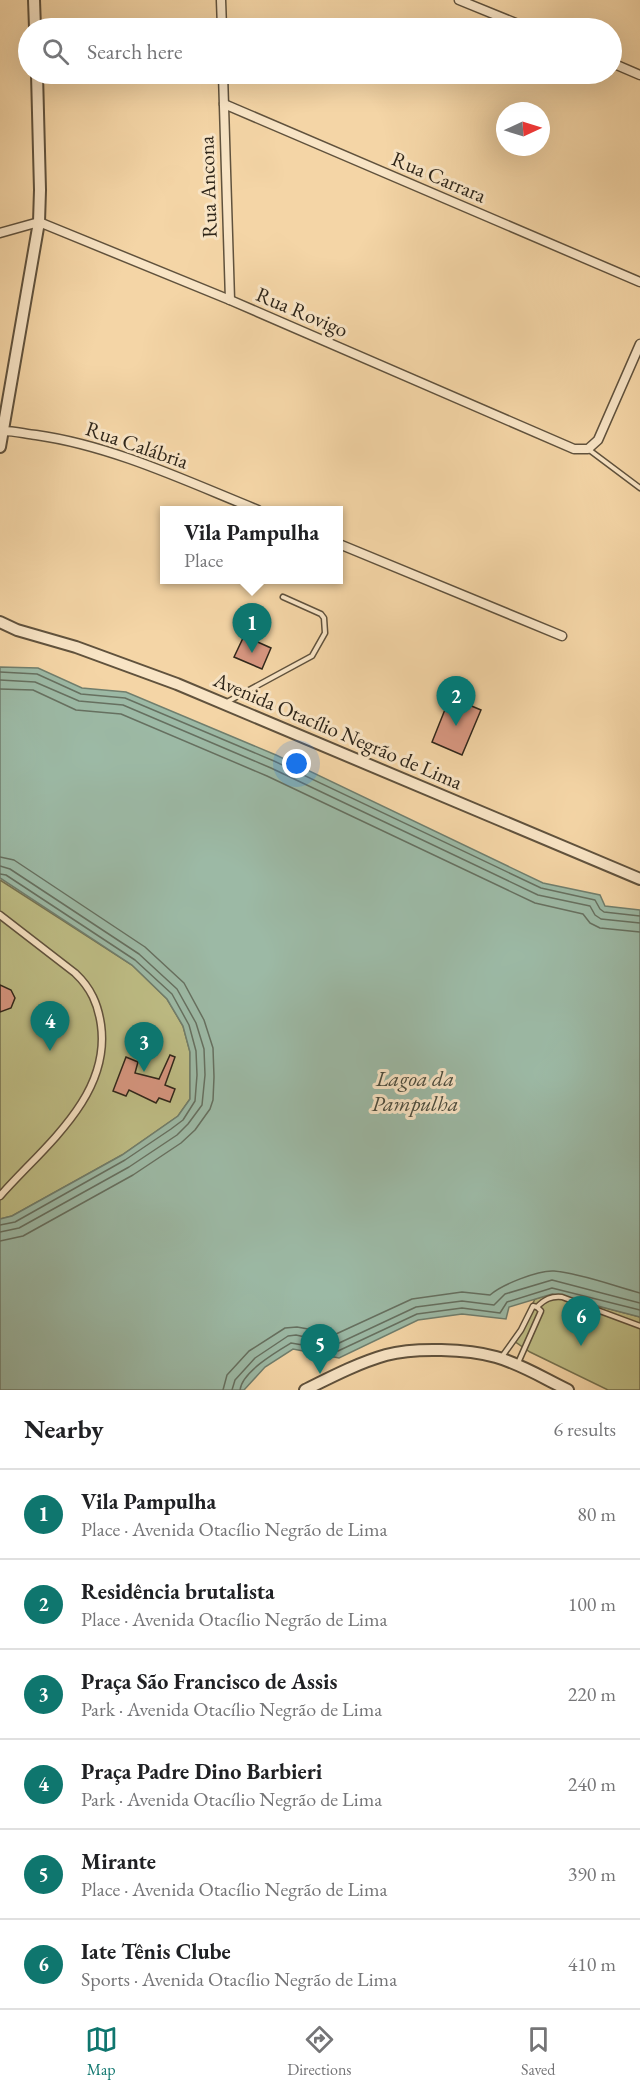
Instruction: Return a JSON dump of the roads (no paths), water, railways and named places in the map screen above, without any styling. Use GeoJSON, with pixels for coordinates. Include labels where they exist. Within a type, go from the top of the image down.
{"type":"FeatureCollection","features":[{"type":"Feature","properties":{"kind":"street"},"geometry":{"type":"LineString","coordinates":[[34,0],[35,18]]}},
{"type":"Feature","properties":{"kind":"street"},"geometry":{"type":"LineString","coordinates":[[221,0],[222,18]]}},
{"type":"Feature","properties":{"kind":"street"},"geometry":{"type":"LineString","coordinates":[[459,0],[503,18]]}},
{"type":"Feature","properties":{"kind":"street"},"geometry":{"type":"LineString","coordinates":[[622,67],[640,75]]}},
{"type":"Feature","properties":{"kind":"street"},"geometry":{"type":"LineString","coordinates":[[0,447],[39,222],[37,84]]}},
{"type":"Feature","properties":{"kind":"street","name":"Rua Ancona"},"geometry":{"type":"LineString","coordinates":[[223,84],[230,300]]}},
{"type":"Feature","properties":{"kind":"street","name":"Rua Carrara"},"geometry":{"type":"LineString","coordinates":[[224,104],[640,282]]}},
{"type":"Feature","properties":{"kind":"street"},"geometry":{"type":"LineString","coordinates":[[0,233],[39,222]]}},
{"type":"Feature","properties":{"kind":"street","name":"Rua Rovigo"},"geometry":{"type":"LineString","coordinates":[[39,222],[230,300],[574,449],[588,449]]}},
{"type":"Feature","properties":{"kind":"street"},"geometry":{"type":"LineString","coordinates":[[588,449],[598,440],[640,344]]}},
{"type":"Feature","properties":{"kind":"street","name":"Rua Calábria"},"geometry":{"type":"LineString","coordinates":[[1,431],[61,439],[114,455],[156,469],[248,506]]}},
{"type":"Feature","properties":{"kind":"street"},"geometry":{"type":"LineString","coordinates":[[343,546],[562,636]]}},
{"type":"Feature","properties":{"kind":"street","name":"Avenida Otacílio Negrão de Lima"},"geometry":{"type":"LineString","coordinates":[[0,622],[17,630],[76,647],[177,684],[640,879]]}},
{"type":"Feature","properties":{"kind":"street","name":"Avenida Otacílio Negrão de Lima"},"geometry":{"type":"LineString","coordinates":[[0,629],[17,630]]}},
{"type":"Feature","properties":{"kind":"street"},"geometry":{"type":"LineString","coordinates":[[0,915],[86,984],[100,1013],[103,1036],[98,1068],[86,1097],[56,1137],[0,1196]]}},
{"type":"Feature","properties":{"kind":"street"},"geometry":{"type":"LineString","coordinates":[[305,1390],[387,1355],[442,1350],[470,1352],[501,1359],[517,1365],[554,1387],[568,1390]]}},
{"type":"Feature","properties":{"kind":"lane"},"geometry":{"type":"LineString","coordinates":[[588,449],[640,488]]}},
{"type":"Feature","properties":{"kind":"lane"},"geometry":{"type":"LineString","coordinates":[[223,704],[312,656],[325,633],[321,614],[283,597]]}},
{"type":"Feature","properties":{"kind":"lane"},"geometry":{"type":"LineString","coordinates":[[537,1308],[545,1300],[562,1297],[640,1326]]}},
{"type":"Feature","properties":{"kind":"lane"},"geometry":{"type":"LineString","coordinates":[[501,1359],[521,1330],[533,1306],[541,1311],[517,1365]]}},
{"type":"Feature","properties":{"kind":"water","name":"Lagoa da Pampulha"},"geometry":{"type":"Polygon","coordinates":[[[0,667],[38,668],[82,688],[126,692],[276,755],[543,883],[600,895],[605,906],[640,910],[640,1317],[552,1294],[509,1307],[506,1319],[462,1314],[418,1320],[339,1358],[293,1349],[265,1367],[244,1390],[0,1390],[0,1219],[12,1216],[122,1155],[178,1116],[190,1099],[190,1052],[183,1026],[167,999],[132,965],[0,878],[0,667]]]}},
{"type":"Feature","properties":{"kind":"place","name":"Vila Pampulha"},"geometry":{"type":"Point","coordinates":[252,653]}},
{"type":"Feature","properties":{"kind":"place","name":"Residência brutalista"},"geometry":{"type":"Point","coordinates":[456,726]}},
{"type":"Feature","properties":{"kind":"place","name":"Praça Padre Dino Barbieri"},"geometry":{"type":"Point","coordinates":[50,1051]}},
{"type":"Feature","properties":{"kind":"place","name":"Praça São Francisco de Assis"},"geometry":{"type":"Point","coordinates":[144,1072]}},
{"type":"Feature","properties":{"kind":"place","name":"Iate Tênis Clube"},"geometry":{"type":"Point","coordinates":[581,1346]}},
{"type":"Feature","properties":{"kind":"place","name":"Mirante"},"geometry":{"type":"Point","coordinates":[320,1374]}}]}
